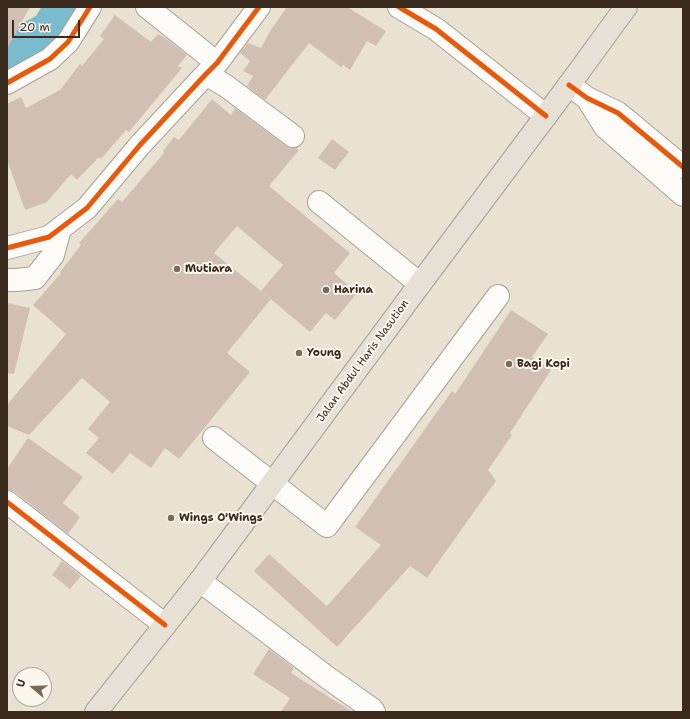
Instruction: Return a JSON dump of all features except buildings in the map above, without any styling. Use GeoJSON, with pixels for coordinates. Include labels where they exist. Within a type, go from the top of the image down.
{"type":"FeatureCollection","features":[{"type":"Feature","properties":{"kind":"highway","name":"Jalan Abdul Haris Nasution"},"geometry":{"type":"LineString","coordinates":[[96,712],[200,581],[569,86],[626,7]]}},
{"type":"Feature","properties":{"kind":"street"},"geometry":{"type":"LineString","coordinates":[[7,84],[50,59],[68,42],[90,7]]}},
{"type":"Feature","properties":{"kind":"street"},"geometry":{"type":"LineString","coordinates":[[147,7],[212,68],[226,86],[293,136]]}},
{"type":"Feature","properties":{"kind":"street"},"geometry":{"type":"LineString","coordinates":[[7,248],[49,237],[87,208],[140,145],[212,68],[259,7]]}},
{"type":"Feature","properties":{"kind":"street"},"geometry":{"type":"LineString","coordinates":[[399,7],[436,29],[546,116]]}},
{"type":"Feature","properties":{"kind":"street"},"geometry":{"type":"LineString","coordinates":[[569,86],[587,98],[618,113],[681,165],[664,179]]}},
{"type":"Feature","properties":{"kind":"street"},"geometry":{"type":"LineString","coordinates":[[587,98],[605,127],[683,195]]}},
{"type":"Feature","properties":{"kind":"street"},"geometry":{"type":"LineString","coordinates":[[319,202],[420,284]]}},
{"type":"Feature","properties":{"kind":"street"},"geometry":{"type":"LineString","coordinates":[[7,280],[35,278],[53,254],[60,229]]}},
{"type":"Feature","properties":{"kind":"street"},"geometry":{"type":"LineString","coordinates":[[214,438],[272,485],[327,526],[498,296]]}},
{"type":"Feature","properties":{"kind":"street"},"geometry":{"type":"LineString","coordinates":[[7,502],[165,625]]}},
{"type":"Feature","properties":{"kind":"street"},"geometry":{"type":"LineString","coordinates":[[200,581],[374,712]]}},
{"type":"Feature","properties":{"kind":"waterway"},"geometry":{"type":"LineString","coordinates":[[7,51],[27,44],[51,31],[65,7]]}},
{"type":"Feature","properties":{"kind":"cycle path"},"geometry":{"type":"LineString","coordinates":[[7,83],[50,59],[68,42],[90,7]]}},
{"type":"Feature","properties":{"kind":"cycle path"},"geometry":{"type":"LineString","coordinates":[[7,248],[49,237],[87,208],[140,145],[217,63],[259,7]]}},
{"type":"Feature","properties":{"kind":"cycle path"},"geometry":{"type":"LineString","coordinates":[[399,7],[436,29],[546,116]]}},
{"type":"Feature","properties":{"kind":"cycle path"},"geometry":{"type":"LineString","coordinates":[[569,85],[587,98],[618,113],[683,167]]}},
{"type":"Feature","properties":{"kind":"cycle path"},"geometry":{"type":"LineString","coordinates":[[7,502],[165,625]]}},
{"type":"Feature","properties":{"kind":"place","name":"Mutiara"},"geometry":{"type":"Point","coordinates":[177,269]}},
{"type":"Feature","properties":{"kind":"place","name":"Harina"},"geometry":{"type":"Point","coordinates":[326,290]}},
{"type":"Feature","properties":{"kind":"place","name":"Young"},"geometry":{"type":"Point","coordinates":[299,353]}},
{"type":"Feature","properties":{"kind":"place","name":"Bagi Kopi"},"geometry":{"type":"Point","coordinates":[509,364]}},
{"type":"Feature","properties":{"kind":"place","name":"Wings O'Wings"},"geometry":{"type":"Point","coordinates":[171,518]}}]}
